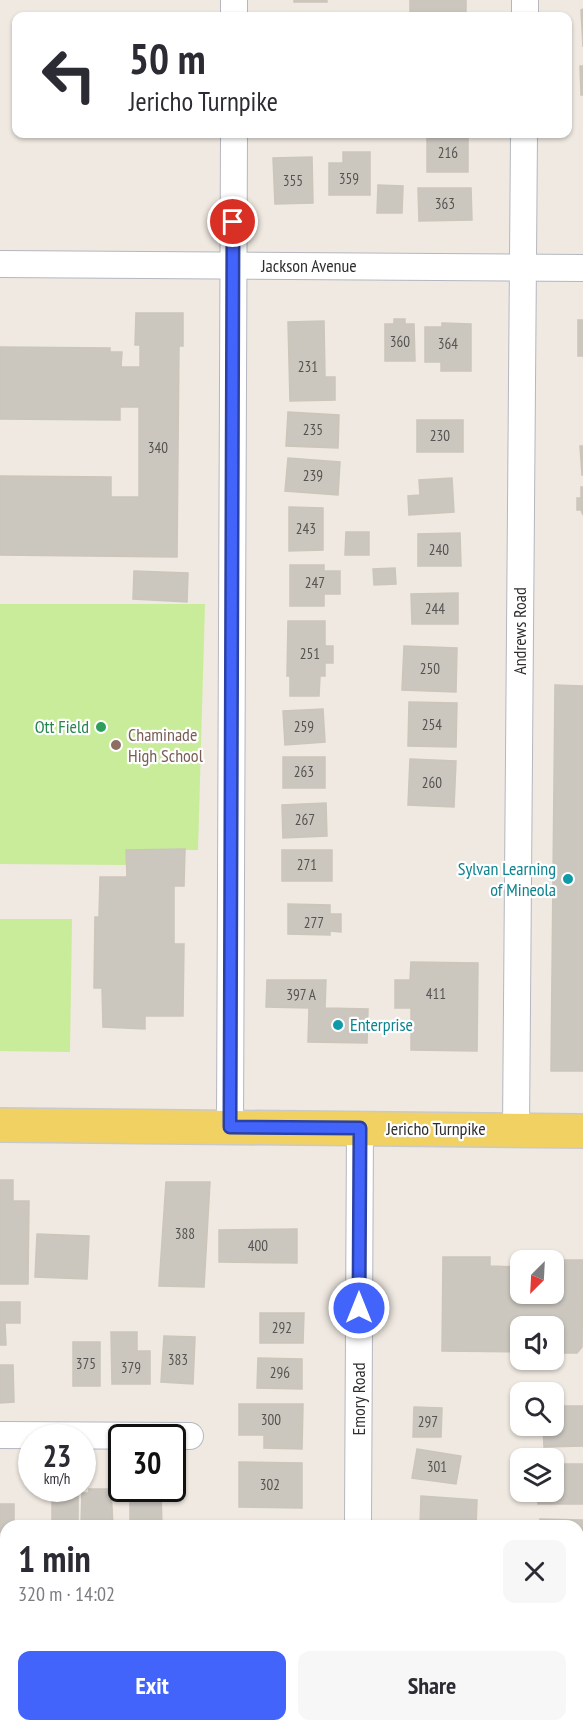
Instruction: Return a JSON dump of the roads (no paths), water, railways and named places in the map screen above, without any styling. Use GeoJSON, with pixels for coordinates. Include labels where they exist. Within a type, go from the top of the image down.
{"type":"FeatureCollection","features":[{"type":"Feature","properties":{"kind":"main road","name":"Jericho Turnpike"},"geometry":{"type":"LineString","coordinates":[[0,1125],[583,1131]]}},
{"type":"Feature","properties":{"kind":"street"},"geometry":{"type":"LineString","coordinates":[[230,1127],[234,138]]}},
{"type":"Feature","properties":{"kind":"street","name":"Andrews Road"},"geometry":{"type":"LineString","coordinates":[[516,1129],[524,138]]}},
{"type":"Feature","properties":{"kind":"street","name":"Jackson Avenue"},"geometry":{"type":"LineString","coordinates":[[0,264],[583,268]]}},
{"type":"Feature","properties":{"kind":"street","name":"Emory Road"},"geometry":{"type":"LineString","coordinates":[[358,1520],[360,1128]]}},
{"type":"Feature","properties":{"kind":"street"},"geometry":{"type":"LineString","coordinates":[[0,1435],[190,1436]]}},
{"type":"Feature","properties":{"kind":"place","name":"Ott Field"},"geometry":{"type":"Point","coordinates":[101,727]}},
{"type":"Feature","properties":{"kind":"place","name":"Chaminade High School"},"geometry":{"type":"Point","coordinates":[116,745]}},
{"type":"Feature","properties":{"kind":"place","name":"Sylvan Learning of Mineola"},"geometry":{"type":"Point","coordinates":[568,879]}},
{"type":"Feature","properties":{"kind":"place","name":"Enterprise"},"geometry":{"type":"Point","coordinates":[338,1025]}}]}
